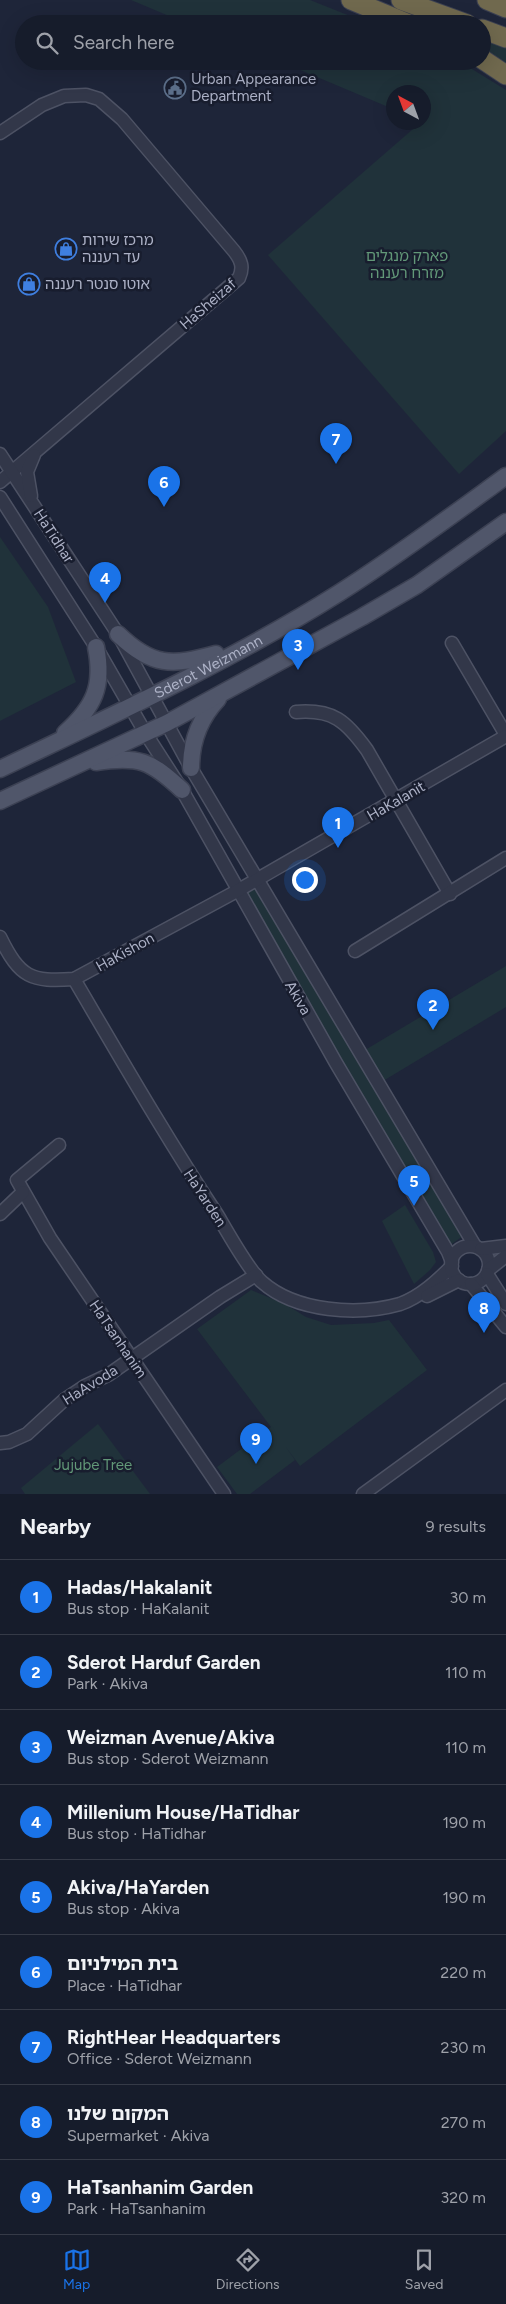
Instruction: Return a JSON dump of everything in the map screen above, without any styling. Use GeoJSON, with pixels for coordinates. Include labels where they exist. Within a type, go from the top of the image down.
{"type":"FeatureCollection","features":[{"type":"Feature","properties":{"kind":"highway"},"geometry":{"type":"LineString","coordinates":[[351,0],[387,15]]}},
{"type":"Feature","properties":{"kind":"highway"},"geometry":{"type":"LineString","coordinates":[[401,0],[442,15]]}},
{"type":"Feature","properties":{"kind":"highway"},"geometry":{"type":"LineString","coordinates":[[487,0],[506,8]]}},
{"type":"Feature","properties":{"kind":"highway"},"geometry":{"type":"LineString","coordinates":[[491,32],[506,38]]}},
{"type":"Feature","properties":{"kind":"highway"},"geometry":{"type":"LineString","coordinates":[[491,65],[506,75]]}},
{"type":"Feature","properties":{"kind":"main road","name":"Sderot Weizmann"},"geometry":{"type":"LineString","coordinates":[[0,769],[152,696],[254,642],[338,594],[401,552],[506,476]]}},
{"type":"Feature","properties":{"kind":"main road","name":"Sderot Weizmann"},"geometry":{"type":"LineString","coordinates":[[0,801],[146,734],[225,692],[417,585],[506,522]]}},
{"type":"Feature","properties":{"kind":"main road"},"geometry":{"type":"LineString","coordinates":[[118,634],[142,654],[157,661],[174,663],[199,659],[254,642]]}},
{"type":"Feature","properties":{"kind":"main road"},"geometry":{"type":"LineString","coordinates":[[53,744],[82,717],[96,695],[100,673],[96,647]]}},
{"type":"Feature","properties":{"kind":"main road"},"geometry":{"type":"LineString","coordinates":[[191,768],[193,743],[197,730],[214,703],[225,692]]}},
{"type":"Feature","properties":{"kind":"main road"},"geometry":{"type":"LineString","coordinates":[[76,765],[118,760],[138,761],[150,764],[160,770],[182,790]]}},
{"type":"Feature","properties":{"kind":"street","name":"HaSheizaf"},"geometry":{"type":"LineString","coordinates":[[0,133],[42,105],[64,96],[86,95],[99,99],[122,120],[241,260],[242,271],[239,278],[37,451],[6,472],[0,482]]}},
{"type":"Feature","properties":{"kind":"street"},"geometry":{"type":"LineString","coordinates":[[36,510],[30,493],[27,472],[37,451]]}},
{"type":"Feature","properties":{"kind":"street","name":"HaTidhar"},"geometry":{"type":"LineString","coordinates":[[0,454],[6,472],[36,510],[118,634],[167,723]]}},
{"type":"Feature","properties":{"kind":"street","name":"HaTidhar"},"geometry":{"type":"LineString","coordinates":[[0,497],[96,647],[146,734]]}},
{"type":"Feature","properties":{"kind":"street"},"geometry":{"type":"LineString","coordinates":[[452,643],[506,735]]}},
{"type":"Feature","properties":{"kind":"street"},"geometry":{"type":"LineString","coordinates":[[296,712],[317,711],[340,719],[356,733],[397,800],[450,894]]}},
{"type":"Feature","properties":{"kind":"street","name":"Akiva"},"geometry":{"type":"LineString","coordinates":[[167,723],[191,768],[478,1247]]}},
{"type":"Feature","properties":{"kind":"street","name":"Akiva"},"geometry":{"type":"LineString","coordinates":[[146,734],[182,790],[237,891],[336,1063],[424,1209],[448,1252],[452,1264]]}},
{"type":"Feature","properties":{"kind":"street","name":"HaKalanit"},"geometry":{"type":"LineString","coordinates":[[258,878],[397,800],[506,735]]}},
{"type":"Feature","properties":{"kind":"street"},"geometry":{"type":"LineString","coordinates":[[355,951],[506,858]]}},
{"type":"Feature","properties":{"kind":"street","name":"HaKishon"},"geometry":{"type":"LineString","coordinates":[[0,937],[18,966],[32,978],[47,981],[74,979],[258,878]]}},
{"type":"Feature","properties":{"kind":"street","name":"HaYarden"},"geometry":{"type":"LineString","coordinates":[[74,979],[178,1156],[262,1282],[308,1305],[331,1310],[352,1311],[376,1308],[408,1300],[429,1288],[452,1264]]}},
{"type":"Feature","properties":{"kind":"street"},"geometry":{"type":"LineString","coordinates":[[0,1214],[23,1192],[17,1180],[59,1145]]}},
{"type":"Feature","properties":{"kind":"street","name":"HaTsanhanim"},"geometry":{"type":"LineString","coordinates":[[23,1192],[50,1238],[224,1494]]}},
{"type":"Feature","properties":{"kind":"street"},"geometry":{"type":"LineString","coordinates":[[506,1246],[462,1247],[457,1251],[452,1264],[454,1275],[465,1282],[506,1327]]}},
{"type":"Feature","properties":{"kind":"street"},"geometry":{"type":"LineString","coordinates":[[478,1247],[489,1259],[488,1272],[506,1304]]}},
{"type":"Feature","properties":{"kind":"street"},"geometry":{"type":"LineString","coordinates":[[465,1282],[482,1280],[506,1256]]}},
{"type":"Feature","properties":{"kind":"street","name":"HaAvoda"},"geometry":{"type":"LineString","coordinates":[[0,1443],[9,1442],[27,1434],[64,1400],[131,1359],[220,1297],[256,1275]]}},
{"type":"Feature","properties":{"kind":"street","name":"HaYarden"},"geometry":{"type":"LineString","coordinates":[[408,1300],[423,1298],[465,1282]]}},
{"type":"Feature","properties":{"kind":"street"},"geometry":{"type":"LineString","coordinates":[[363,1494],[506,1390]]}},
{"type":"Feature","properties":{"kind":"green space"},"geometry":{"type":"Polygon","coordinates":[[[131,0],[310,0],[348,15],[167,15],[131,0]]]}},
{"type":"Feature","properties":{"kind":"green space"},"geometry":{"type":"Polygon","coordinates":[[[491,42],[506,47],[506,65],[491,57],[491,42]]]}},
{"type":"Feature","properties":{"kind":"green space","name":"פארק מנגלים מזרח רעננה"},"geometry":{"type":"Polygon","coordinates":[[[300,70],[474,70],[506,90],[506,431],[459,474],[268,255],[412,130],[431,130],[431,85],[386,85],[386,106],[300,70]]]}},
{"type":"Feature","properties":{"kind":"green space"},"geometry":{"type":"Polygon","coordinates":[[[0,537],[48,607],[76,682],[0,721],[0,537]]]}},
{"type":"Feature","properties":{"kind":"green space"},"geometry":{"type":"Polygon","coordinates":[[[256,886],[463,1236],[449,1246],[244,894],[256,886]]]}},
{"type":"Feature","properties":{"kind":"green space"},"geometry":{"type":"Polygon","coordinates":[[[506,966],[506,1007],[378,1084],[360,1053],[506,966]]]}},
{"type":"Feature","properties":{"kind":"green space"},"geometry":{"type":"Polygon","coordinates":[[[405,1205],[433,1252],[436,1262],[414,1284],[382,1221],[405,1205]]]}},
{"type":"Feature","properties":{"kind":"green space"},"geometry":{"type":"Polygon","coordinates":[[[251,1290],[285,1304],[306,1317],[331,1325],[374,1323],[389,1320],[427,1370],[300,1466],[285,1446],[295,1460],[250,1494],[237,1494],[217,1467],[271,1427],[197,1329],[251,1290]]]}},
{"type":"Feature","properties":{"kind":"green space","name":"Jujube Tree"},"geometry":{"type":"Polygon","coordinates":[[[98,1424],[150,1494],[25,1494],[21,1488],[98,1424]]]}},
{"type":"Feature","properties":{"kind":"place","name":"Urban Appearance Department"},"geometry":{"type":"Point","coordinates":[175,88]}},
{"type":"Feature","properties":{"kind":"place","name":"מרכז שירות עד רעננה"},"geometry":{"type":"Point","coordinates":[66,249]}},
{"type":"Feature","properties":{"kind":"place","name":"אוטו סנטר רעננה"},"geometry":{"type":"Point","coordinates":[29,284]}},
{"type":"Feature","properties":{"kind":"place","name":"RightHear Headquarters"},"geometry":{"type":"Point","coordinates":[336,464]}},
{"type":"Feature","properties":{"kind":"place","name":"בית המילניום"},"geometry":{"type":"Point","coordinates":[164,507]}},
{"type":"Feature","properties":{"kind":"place","name":"Millenium House/HaTidhar"},"geometry":{"type":"Point","coordinates":[105,603]}},
{"type":"Feature","properties":{"kind":"place","name":"Weizman Avenue/Akiva"},"geometry":{"type":"Point","coordinates":[298,670]}},
{"type":"Feature","properties":{"kind":"place","name":"Hadas/Hakalanit"},"geometry":{"type":"Point","coordinates":[338,848]}},
{"type":"Feature","properties":{"kind":"place","name":"Sderot Harduf Garden"},"geometry":{"type":"Point","coordinates":[433,1030]}},
{"type":"Feature","properties":{"kind":"place","name":"Akiva/HaYarden"},"geometry":{"type":"Point","coordinates":[414,1206]}},
{"type":"Feature","properties":{"kind":"place","name":"המקום שלנו"},"geometry":{"type":"Point","coordinates":[484,1333]}},
{"type":"Feature","properties":{"kind":"place","name":"HaTsanhanim Garden"},"geometry":{"type":"Point","coordinates":[256,1464]}}]}
